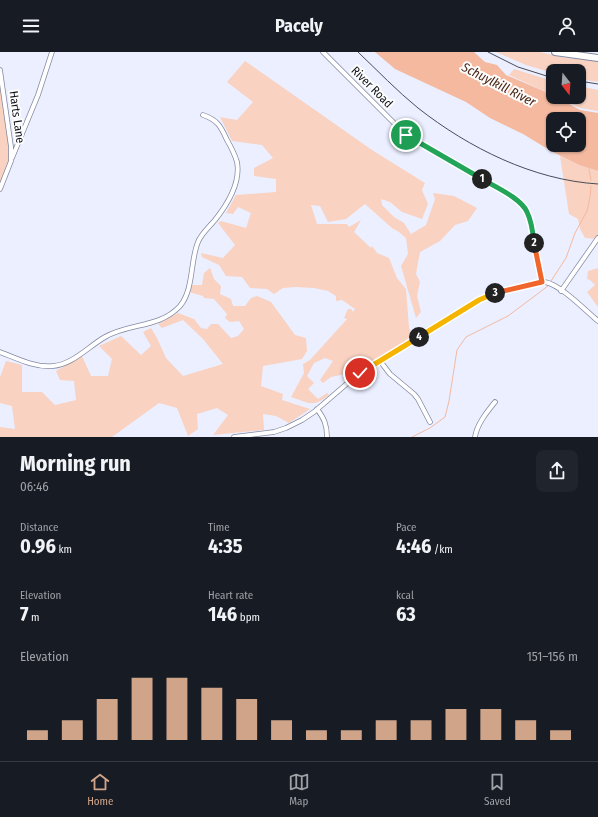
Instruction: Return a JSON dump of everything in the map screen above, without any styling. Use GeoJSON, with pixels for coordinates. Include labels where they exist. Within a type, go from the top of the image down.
{"type":"FeatureCollection","features":[{"type":"Feature","properties":{"kind":"highway"},"geometry":{"type":"LineString","coordinates":[[555,52],[598,58]]}},
{"type":"Feature","properties":{"kind":"highway"},"geometry":{"type":"LineString","coordinates":[[575,52],[598,54]]}},
{"type":"Feature","properties":{"kind":"street"},"geometry":{"type":"LineString","coordinates":[[11,161],[38,95],[52,52]]}},
{"type":"Feature","properties":{"kind":"street","name":"River Road"},"geometry":{"type":"LineString","coordinates":[[323,52],[406,135],[509,195],[524,206],[530,220],[542,282]]}},
{"type":"Feature","properties":{"kind":"street","name":"Harts Lane"},"geometry":{"type":"LineString","coordinates":[[0,70],[11,146],[11,161],[0,189]]}},
{"type":"Feature","properties":{"kind":"street"},"geometry":{"type":"LineString","coordinates":[[0,352],[31,364],[53,366],[72,359],[106,336],[115,332],[163,318],[172,313],[181,304],[188,290],[199,240],[228,200],[237,179],[237,161],[222,130],[217,122],[203,115]]}},
{"type":"Feature","properties":{"kind":"street"},"geometry":{"type":"LineString","coordinates":[[561,291],[598,238]]}},
{"type":"Feature","properties":{"kind":"street"},"geometry":{"type":"LineString","coordinates":[[234,437],[257,436],[274,432],[302,420],[354,377],[479,300],[494,293],[542,282],[552,285],[575,300],[598,321]]}},
{"type":"Feature","properties":{"kind":"street"},"geometry":{"type":"LineString","coordinates":[[380,361],[390,374],[414,394],[430,422]]}},
{"type":"Feature","properties":{"kind":"street"},"geometry":{"type":"LineString","coordinates":[[475,437],[479,425],[495,402]]}},
{"type":"Feature","properties":{"kind":"street"},"geometry":{"type":"LineString","coordinates":[[317,409],[323,416],[328,437]]}},
{"type":"Feature","properties":{"kind":"shaded area"},"geometry":{"type":"Polygon","coordinates":[[[496,52],[540,52],[565,58],[598,61],[598,82],[586,80],[586,64],[546,64],[546,71],[526,65],[496,52]]]}},
{"type":"Feature","properties":{"kind":"shaded area"},"geometry":{"type":"Polygon","coordinates":[[[245,61],[372,150],[425,183],[422,190],[428,204],[422,219],[402,212],[390,202],[381,199],[382,205],[394,217],[404,223],[411,234],[426,225],[435,199],[433,193],[454,196],[477,208],[468,221],[455,225],[440,241],[420,252],[416,274],[420,282],[417,296],[421,312],[416,318],[401,266],[408,254],[406,238],[392,228],[365,204],[346,219],[328,222],[320,206],[311,205],[317,224],[347,224],[349,227],[361,220],[354,232],[371,248],[372,246],[377,253],[389,258],[397,278],[406,289],[409,328],[415,340],[355,373],[331,377],[323,383],[320,380],[333,361],[325,358],[314,363],[307,376],[314,383],[308,389],[318,399],[327,393],[329,395],[315,403],[291,397],[304,373],[303,364],[310,360],[347,319],[344,318],[348,309],[351,309],[353,312],[355,309],[342,300],[336,301],[336,296],[328,291],[314,288],[283,288],[274,294],[267,289],[250,288],[242,277],[226,276],[219,265],[202,257],[201,253],[223,258],[235,245],[218,223],[221,221],[246,228],[251,213],[238,207],[233,214],[226,213],[236,195],[276,192],[276,179],[254,176],[254,168],[273,158],[262,145],[232,141],[220,117],[237,120],[253,102],[227,82],[245,61]]]}},
{"type":"Feature","properties":{"kind":"shaded area"},"geometry":{"type":"Polygon","coordinates":[[[514,69],[546,79],[546,92],[509,75],[514,69]]]}},
{"type":"Feature","properties":{"kind":"shaded area"},"geometry":{"type":"Polygon","coordinates":[[[0,85],[8,137],[9,161],[0,184],[0,85]]]}},
{"type":"Feature","properties":{"kind":"shaded area"},"geometry":{"type":"Polygon","coordinates":[[[586,87],[598,90],[598,111],[580,108],[572,104],[586,104],[586,87]]]}},
{"type":"Feature","properties":{"kind":"shaded area"},"geometry":{"type":"Polygon","coordinates":[[[560,156],[579,165],[598,171],[598,239],[585,238],[580,229],[578,219],[569,214],[560,156]]]}},
{"type":"Feature","properties":{"kind":"shaded area"},"geometry":{"type":"Polygon","coordinates":[[[210,268],[214,279],[221,286],[220,294],[231,299],[233,306],[245,306],[251,298],[257,296],[271,302],[295,335],[306,338],[307,351],[302,359],[263,366],[261,386],[283,394],[282,400],[310,409],[289,423],[276,416],[263,414],[264,430],[213,435],[228,415],[217,408],[197,414],[198,429],[188,436],[177,408],[159,403],[112,437],[0,437],[0,427],[15,429],[12,406],[0,403],[0,377],[6,361],[22,365],[22,392],[42,392],[55,405],[76,400],[74,381],[60,380],[56,371],[82,356],[91,376],[108,376],[112,359],[99,346],[121,336],[141,355],[151,346],[143,332],[151,328],[166,358],[183,376],[223,364],[203,339],[183,320],[162,328],[158,324],[178,313],[194,319],[201,328],[207,329],[211,324],[218,324],[231,338],[238,336],[244,329],[239,321],[230,322],[225,318],[227,314],[214,299],[204,298],[203,296],[189,292],[190,285],[202,285],[204,273],[210,268]]]}},
{"type":"Feature","properties":{"kind":"shaded area"},"geometry":{"type":"Polygon","coordinates":[[[598,268],[598,307],[587,292],[595,285],[587,279],[588,271],[598,268]]]}},
{"type":"Feature","properties":{"kind":"water","name":"Schuylkill River"},"geometry":{"type":"Polygon","coordinates":[[[375,52],[474,52],[485,62],[497,65],[506,75],[546,92],[546,104],[569,104],[580,110],[598,113],[598,171],[579,165],[553,152],[586,152],[586,112],[546,112],[546,148],[523,134],[490,118],[466,102],[395,69],[375,52]]]}},
{"type":"Feature","properties":{"kind":"waterway"},"geometry":{"type":"LineString","coordinates":[[589,169],[591,180]]}},
{"type":"Feature","properties":{"kind":"waterway"},"geometry":{"type":"LineString","coordinates":[[551,281],[566,258],[575,233],[587,211],[591,186]]}},
{"type":"Feature","properties":{"kind":"waterway"},"geometry":{"type":"LineString","coordinates":[[412,437],[430,428],[445,417],[457,350],[466,337],[508,316],[548,286]]}},
{"type":"Feature","properties":{"kind":"railway"},"geometry":{"type":"LineString","coordinates":[[358,52],[418,108],[438,123],[480,149],[526,169],[550,176],[598,184]]}},
{"type":"Feature","properties":{"kind":"railway"},"geometry":{"type":"LineString","coordinates":[[488,52],[518,67],[546,76]]}},
{"type":"Feature","properties":{"kind":"railway"},"geometry":{"type":"LineString","coordinates":[[586,82],[598,84]]}},
{"type":"Feature","properties":{"kind":"route"},"geometry":{"type":"LineString","coordinates":[[360,373],[486,296],[542,282],[530,220],[524,206],[509,195],[406,135]]}}]}
